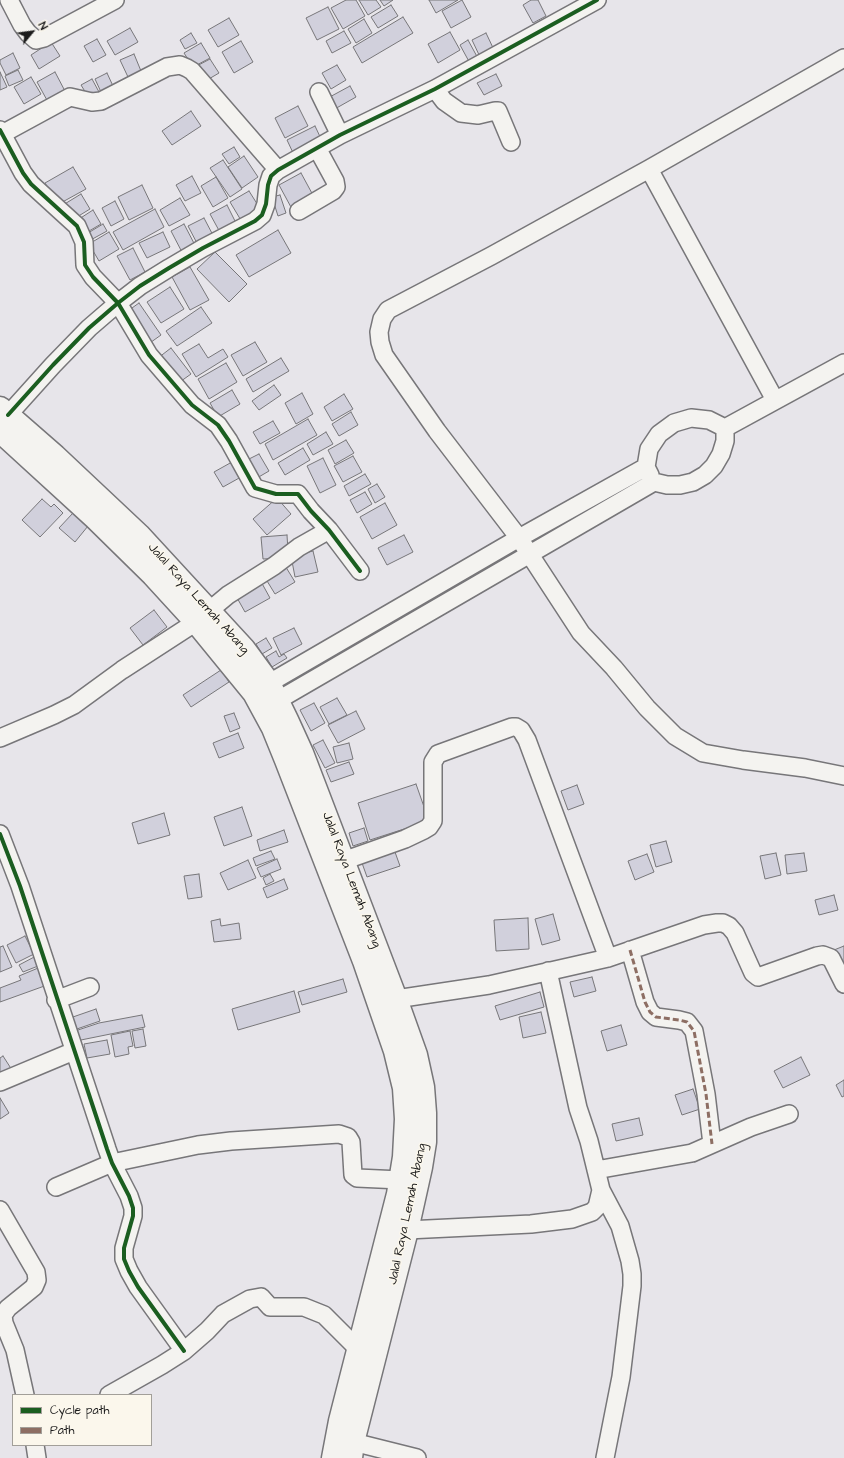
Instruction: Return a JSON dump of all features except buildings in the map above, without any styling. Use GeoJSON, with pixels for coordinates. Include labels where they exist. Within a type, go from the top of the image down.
{"type":"FeatureCollection","features":[{"type":"Feature","properties":{"kind":"highway","name":"Jalal Raya Lemah Abang"},"geometry":{"type":"LineString","coordinates":[[3,428],[153,575],[203,616],[266,696],[302,754],[344,861],[416,1055],[423,1087],[425,1114],[425,1142],[422,1161],[407,1230],[352,1450]]}},
{"type":"Feature","properties":{"kind":"highway","name":"Jalal Raya Lemah Abang"},"geometry":{"type":"LineString","coordinates":[[266,696],[273,728],[358,946],[395,1051],[404,1088],[406,1119],[404,1156],[398,1194],[340,1421],[333,1458]]}},
{"type":"Feature","properties":{"kind":"street"},"geometry":{"type":"LineString","coordinates":[[9,0],[28,34],[36,40],[44,38],[116,0]]}},
{"type":"Feature","properties":{"kind":"street"},"geometry":{"type":"LineString","coordinates":[[3,428],[53,365],[89,328],[118,303],[140,286],[169,268],[262,216],[266,204],[268,185],[271,176],[278,170],[340,135],[435,89],[597,0]]}},
{"type":"Feature","properties":{"kind":"street"},"geometry":{"type":"LineString","coordinates":[[844,58],[649,169],[491,256],[388,310],[382,319],[379,332],[384,355],[437,431],[519,538],[581,633],[614,668],[647,708],[675,736],[703,753],[805,768],[844,776]]}},
{"type":"Feature","properties":{"kind":"street"},"geometry":{"type":"LineString","coordinates":[[278,170],[192,71],[180,65],[167,67],[101,101],[92,102],[70,97],[1,132],[23,173],[31,184],[77,226],[84,242],[85,265],[118,303],[149,355],[192,405],[218,425],[229,441],[255,488],[276,494],[298,494],[311,511],[329,530],[360,571]]}},
{"type":"Feature","properties":{"kind":"street"},"geometry":{"type":"LineString","coordinates":[[435,89],[444,101],[461,113],[478,114],[495,111],[498,112],[511,142]]}},
{"type":"Feature","properties":{"kind":"street"},"geometry":{"type":"LineString","coordinates":[[319,92],[340,135]]}},
{"type":"Feature","properties":{"kind":"street"},"geometry":{"type":"LineString","coordinates":[[299,211],[333,191],[336,187],[335,181],[317,148]]}},
{"type":"Feature","properties":{"kind":"street"},"geometry":{"type":"LineString","coordinates":[[649,169],[775,400]]}},
{"type":"Feature","properties":{"kind":"street"},"geometry":{"type":"LineString","coordinates":[[725,428],[843,365]]}},
{"type":"Feature","properties":{"kind":"street"},"geometry":{"type":"LineString","coordinates":[[654,482],[646,467],[649,449],[659,434],[674,423],[691,418],[709,420],[725,428]]}},
{"type":"Feature","properties":{"kind":"street"},"geometry":{"type":"LineString","coordinates":[[266,696],[529,554],[654,482],[667,485],[680,485],[693,482],[705,475],[714,466],[721,454],[725,441],[725,428]]}},
{"type":"Feature","properties":{"kind":"street"},"geometry":{"type":"LineString","coordinates":[[266,696],[519,538],[646,467]]}},
{"type":"Feature","properties":{"kind":"street"},"geometry":{"type":"LineString","coordinates":[[1,736],[54,716],[74,705],[122,670],[203,616],[228,595],[274,566],[299,547],[329,530]]}},
{"type":"Feature","properties":{"kind":"street"},"geometry":{"type":"LineString","coordinates":[[344,861],[405,839],[429,827],[433,821],[433,762],[438,754],[512,727],[516,727],[522,730],[527,740],[608,958]]}},
{"type":"Feature","properties":{"kind":"street"},"geometry":{"type":"LineString","coordinates":[[0,834],[20,886],[56,1000],[112,1163],[129,1196],[133,1208],[133,1216],[124,1248],[124,1259],[138,1288],[184,1351]]}},
{"type":"Feature","properties":{"kind":"street"},"geometry":{"type":"LineString","coordinates":[[396,999],[489,985],[608,958],[704,925],[723,923],[729,926],[735,933],[754,973],[758,977],[823,955],[831,958],[844,984]]}},
{"type":"Feature","properties":{"kind":"street"},"geometry":{"type":"LineString","coordinates":[[630,950],[645,1002],[650,1012],[656,1017],[687,1022],[694,1031],[706,1094],[712,1144]]}},
{"type":"Feature","properties":{"kind":"street"},"geometry":{"type":"LineString","coordinates":[[548,971],[578,1108],[589,1140],[601,1190],[620,1226],[630,1261],[632,1274],[632,1286],[621,1377],[605,1458]]}},
{"type":"Feature","properties":{"kind":"street"},"geometry":{"type":"LineString","coordinates":[[56,1000],[90,987]]}},
{"type":"Feature","properties":{"kind":"street"},"geometry":{"type":"LineString","coordinates":[[0,1082],[74,1051]]}},
{"type":"Feature","properties":{"kind":"street"},"geometry":{"type":"LineString","coordinates":[[596,1170],[692,1153],[751,1127],[789,1114]]}},
{"type":"Feature","properties":{"kind":"street"},"geometry":{"type":"LineString","coordinates":[[56,1187],[112,1163],[198,1145],[231,1141],[340,1134],[344,1134],[351,1142],[353,1175],[358,1178],[400,1180]]}},
{"type":"Feature","properties":{"kind":"street"},"geometry":{"type":"LineString","coordinates":[[407,1230],[531,1224],[572,1219],[588,1214],[596,1209],[601,1190]]}},
{"type":"Feature","properties":{"kind":"street"},"geometry":{"type":"LineString","coordinates":[[0,1210],[36,1272],[37,1280],[34,1287],[8,1308],[3,1315],[4,1323],[15,1350],[25,1394]]}},
{"type":"Feature","properties":{"kind":"street"},"geometry":{"type":"LineString","coordinates":[[111,1394],[156,1369],[184,1351],[207,1331],[223,1314],[250,1299],[261,1297],[270,1307],[304,1307],[324,1315],[359,1350]]}},
{"type":"Feature","properties":{"kind":"street"},"geometry":{"type":"LineString","coordinates":[[35,1446],[36,1458]]}},
{"type":"Feature","properties":{"kind":"street"},"geometry":{"type":"LineString","coordinates":[[352,1450],[417,1458]]}},
{"type":"Feature","properties":{"kind":"marked path"},"geometry":{"type":"LineString","coordinates":[[630,950],[645,1002],[650,1012],[656,1017],[687,1022],[694,1031],[706,1094],[712,1144]]}},
{"type":"Feature","properties":{"kind":"cycle path"},"geometry":{"type":"LineString","coordinates":[[8,415],[89,328],[118,303],[140,286],[169,268],[203,248],[255,221],[262,215],[266,204],[268,185],[271,176],[278,170],[340,135],[435,89],[597,0]]}},
{"type":"Feature","properties":{"kind":"cycle path"},"geometry":{"type":"LineString","coordinates":[[0,130],[23,173],[31,184],[77,226],[84,242],[85,265],[93,277],[118,303],[149,355],[192,405],[218,425],[229,441],[255,488],[276,494],[298,494],[311,511],[329,530],[360,571]]}},
{"type":"Feature","properties":{"kind":"cycle path"},"geometry":{"type":"LineString","coordinates":[[0,834],[20,886],[107,1149],[133,1208],[133,1216],[124,1248],[124,1259],[138,1287],[184,1351]]}}]}
